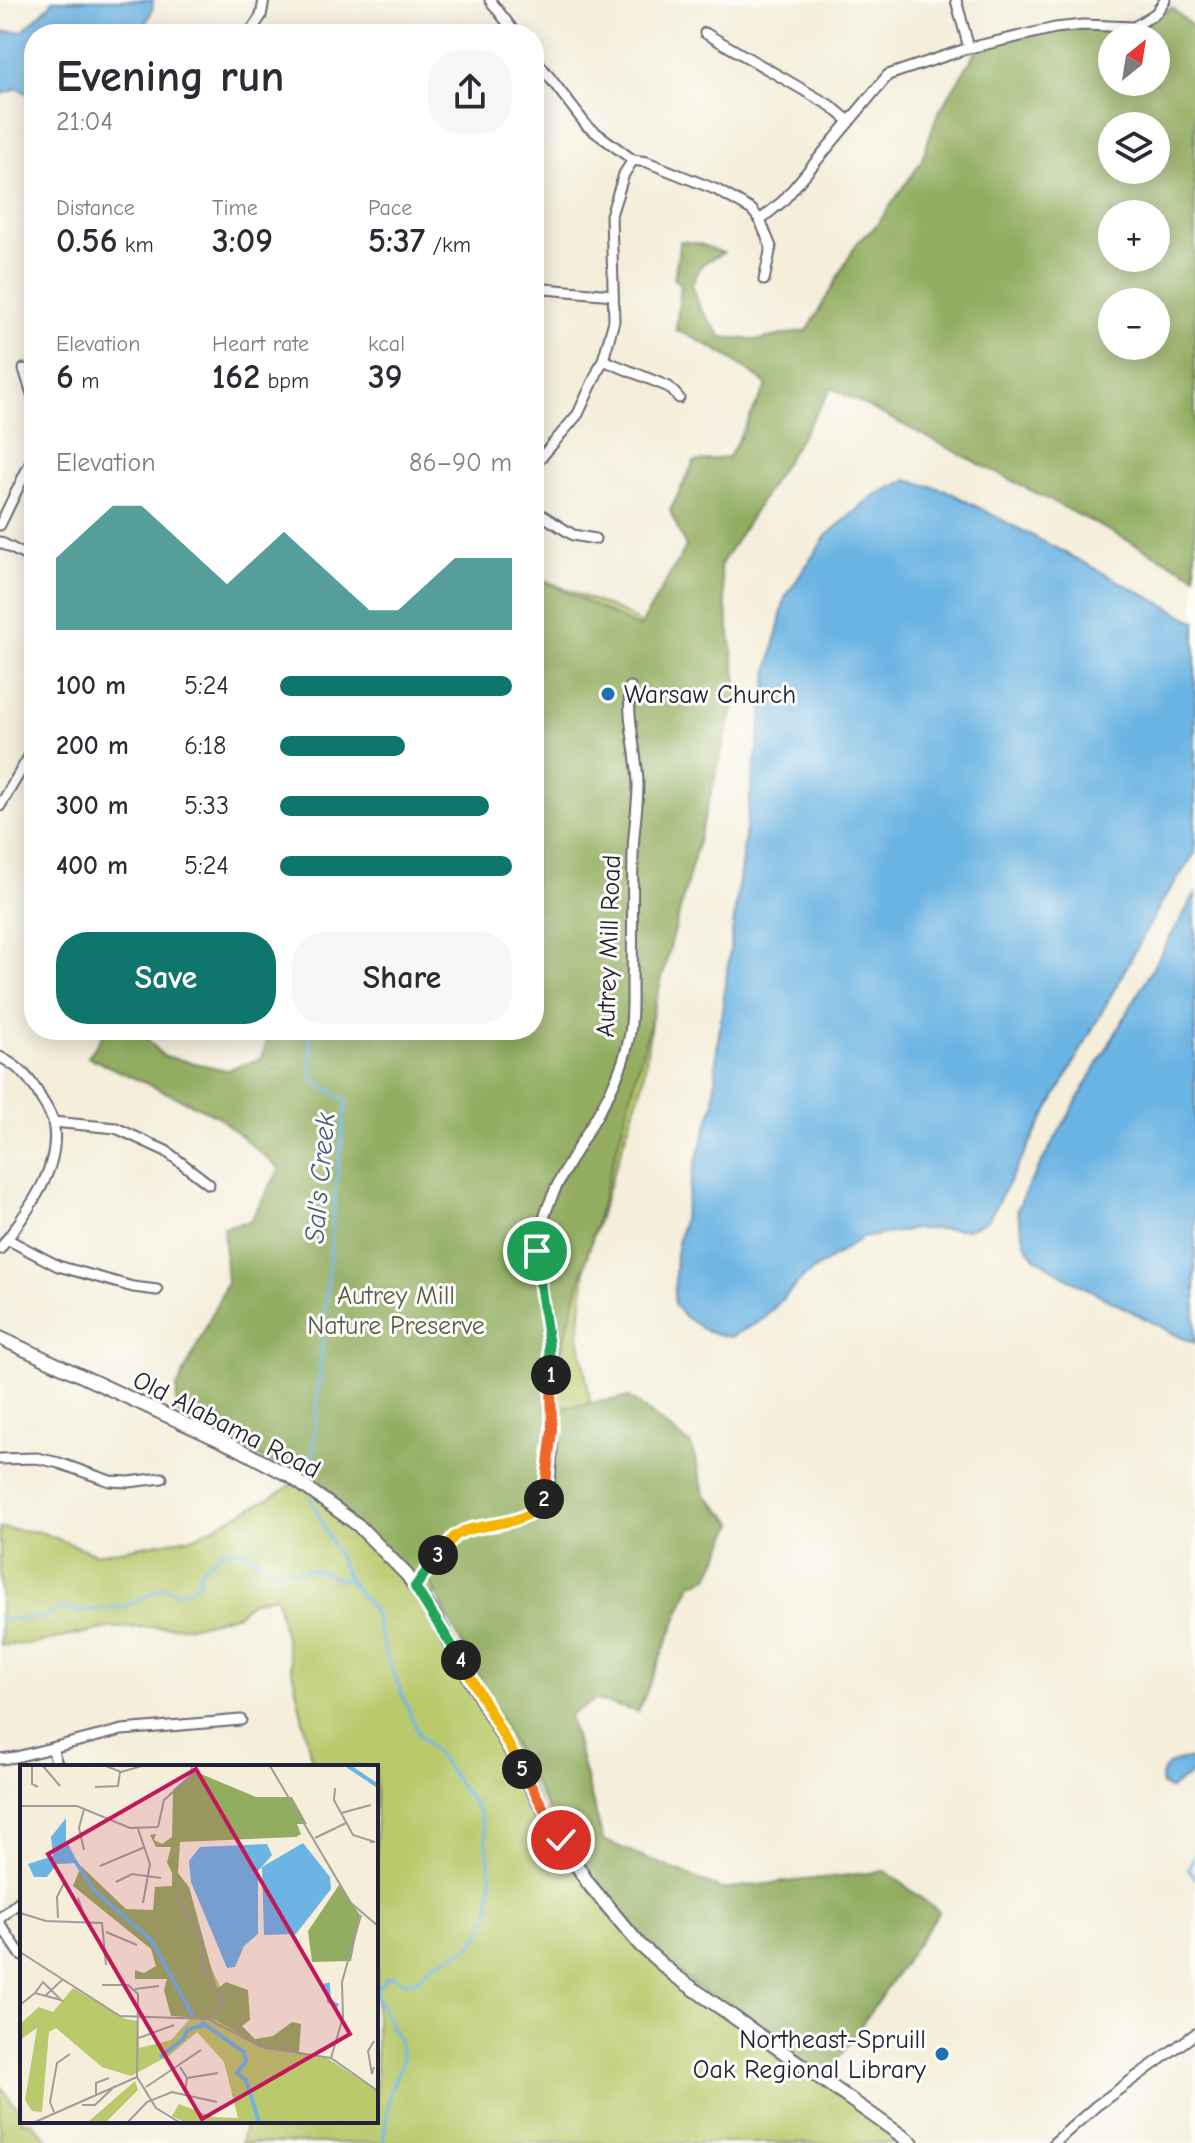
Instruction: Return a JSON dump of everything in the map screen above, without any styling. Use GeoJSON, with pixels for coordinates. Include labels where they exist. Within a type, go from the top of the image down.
{"type":"FeatureCollection","features":[{"type":"Feature","properties":{"kind":"main road","name":"Old Alabama Road"},"geometry":{"type":"LineString","coordinates":[[0,1338],[237,1448],[290,1476],[358,1525],[391,1557],[415,1587],[452,1643],[561,1840],[611,1913],[640,1945],[674,1975],[912,2143]]}},
{"type":"Feature","properties":{"kind":"street"},"geometry":{"type":"LineString","coordinates":[[256,24],[261,16],[264,0]]}},
{"type":"Feature","properties":{"kind":"street"},"geometry":{"type":"LineString","coordinates":[[490,0],[508,24]]}},
{"type":"Feature","properties":{"kind":"street"},"geometry":{"type":"LineString","coordinates":[[956,0],[969,48]]}},
{"type":"Feature","properties":{"kind":"street"},"geometry":{"type":"LineString","coordinates":[[760,220],[783,201],[888,75],[969,48],[1055,28],[1083,25],[1134,27],[1156,13],[1165,0]]}},
{"type":"Feature","properties":{"kind":"street"},"geometry":{"type":"LineString","coordinates":[[705,33],[831,106],[849,121]]}},
{"type":"Feature","properties":{"kind":"street"},"geometry":{"type":"LineString","coordinates":[[544,70],[587,126],[633,160],[647,162],[717,190],[752,210],[760,220],[771,254],[764,280]]}},
{"type":"Feature","properties":{"kind":"street"},"geometry":{"type":"LineString","coordinates":[[544,454],[578,414],[603,360],[614,321],[611,215],[624,174],[633,160]]}},
{"type":"Feature","properties":{"kind":"street"},"geometry":{"type":"LineString","coordinates":[[544,289],[613,295]]}},
{"type":"Feature","properties":{"kind":"street"},"geometry":{"type":"LineString","coordinates":[[603,360],[669,387],[679,398]]}},
{"type":"Feature","properties":{"kind":"street"},"geometry":{"type":"LineString","coordinates":[[0,525],[24,476]]}},
{"type":"Feature","properties":{"kind":"street"},"geometry":{"type":"LineString","coordinates":[[544,516],[573,535],[595,539]]}},
{"type":"Feature","properties":{"kind":"street"},"geometry":{"type":"LineString","coordinates":[[0,542],[24,555]]}},
{"type":"Feature","properties":{"kind":"street","name":"Autrey Mill Road"},"geometry":{"type":"LineString","coordinates":[[415,1587],[444,1546],[455,1536],[474,1528],[527,1517],[538,1509],[545,1497],[552,1430],[551,1353],[538,1274],[540,1233],[565,1173],[617,1079],[630,1034],[633,855],[638,785],[628,713],[630,687]]}},
{"type":"Feature","properties":{"kind":"street"},"geometry":{"type":"LineString","coordinates":[[0,806],[24,765]]}},
{"type":"Feature","properties":{"kind":"street"},"geometry":{"type":"LineString","coordinates":[[0,1057],[22,1070],[32,1082],[53,1122],[52,1158],[47,1176],[0,1249]]}},
{"type":"Feature","properties":{"kind":"street"},"geometry":{"type":"LineString","coordinates":[[53,1122],[116,1128],[166,1151],[209,1184]]}},
{"type":"Feature","properties":{"kind":"street"},"geometry":{"type":"LineString","coordinates":[[7,1239],[58,1266],[133,1287],[157,1290]]}},
{"type":"Feature","properties":{"kind":"street"},"geometry":{"type":"LineString","coordinates":[[0,1459],[37,1458],[110,1481],[162,1478]]}},
{"type":"Feature","properties":{"kind":"street"},"geometry":{"type":"LineString","coordinates":[[0,1759],[122,1730],[241,1720]]}},
{"type":"Feature","properties":{"kind":"street"},"geometry":{"type":"LineString","coordinates":[[52,1748],[57,1765]]}},
{"type":"Feature","properties":{"kind":"street"},"geometry":{"type":"LineString","coordinates":[[20,1901],[0,1921],[20,1953]]}},
{"type":"Feature","properties":{"kind":"street"},"geometry":{"type":"LineString","coordinates":[[1054,2143],[1096,2106],[1195,2034]]}},
{"type":"Feature","properties":{"kind":"green space","name":"Autrey Mill Nature Preserve"},"geometry":{"type":"Polygon","coordinates":[[[1172,8],[1195,29],[1195,575],[832,388],[720,566],[738,690],[545,1410],[629,1397],[691,1445],[705,1495],[734,1523],[709,1577],[691,1584],[638,1712],[596,1700],[569,1715],[603,1840],[721,1889],[886,1871],[939,1912],[825,2078],[687,1979],[609,1915],[583,1878],[429,1581],[407,1574],[300,1478],[176,1412],[177,1388],[227,1282],[223,1227],[250,1221],[280,1169],[216,1115],[88,1057],[99,1040],[148,1040],[163,1056],[227,1070],[262,1058],[267,1040],[544,1040],[544,581],[639,628],[686,547],[670,511],[694,462],[729,457],[767,385],[723,354],[676,330],[681,284],[674,280],[680,241],[697,243],[723,253],[702,264],[692,284],[700,308],[722,337],[758,340],[808,330],[857,243],[876,226],[921,162],[937,115],[979,47],[1094,21],[1103,24],[1098,24],[1098,96],[1170,96],[1170,24],[1143,24],[1172,8]]]}},
{"type":"Feature","properties":{"kind":"green space","name":"Autrey Mill Nature Preserve"},"geometry":{"type":"Polygon","coordinates":[[[544,580],[626,614],[656,635],[659,965],[643,1082],[586,1258],[579,1335],[594,1426],[490,1568],[426,1599],[499,1713],[550,1829],[899,2143],[241,2143],[246,2123],[378,2123],[378,1765],[313,1765],[276,1596],[252,1601],[238,1614],[194,1626],[108,1628],[31,1644],[0,1645],[0,1528],[40,1532],[96,1554],[195,1537],[281,1492],[297,1480],[277,1466],[176,1412],[324,1101],[504,1040],[544,1040],[544,580]]]}},
{"type":"Feature","properties":{"kind":"green space"},"geometry":{"type":"Polygon","coordinates":[[[0,2087],[20,2111],[20,2123],[32,2123],[52,2143],[0,2143],[0,2087]]]}},
{"type":"Feature","properties":{"kind":"water"},"geometry":{"type":"Polygon","coordinates":[[[52,0],[153,0],[146,24],[30,24],[52,0]]]}},
{"type":"Feature","properties":{"kind":"water"},"geometry":{"type":"Polygon","coordinates":[[[23,31],[24,92],[18,88],[0,95],[0,32],[23,31]]]}},
{"type":"Feature","properties":{"kind":"water"},"geometry":{"type":"Polygon","coordinates":[[[907,480],[945,490],[1195,621],[1195,853],[1162,902],[988,1220],[969,1229],[916,1229],[862,1238],[805,1276],[762,1320],[731,1337],[708,1332],[685,1317],[674,1304],[676,1253],[694,1168],[714,1104],[717,1049],[749,805],[769,669],[785,598],[826,536],[873,496],[907,480]]]}},
{"type":"Feature","properties":{"kind":"water"},"geometry":{"type":"Polygon","coordinates":[[[1195,894],[1195,1343],[1067,1278],[1035,1257],[1026,1245],[1017,1210],[1195,894]]]}},
{"type":"Feature","properties":{"kind":"water"},"geometry":{"type":"Polygon","coordinates":[[[1195,1758],[1195,1774],[1170,1789],[1162,1785],[1165,1767],[1195,1758]]]}},
{"type":"Feature","properties":{"kind":"waterway","name":"Sal's Creek"},"geometry":{"type":"LineString","coordinates":[[310,1040],[312,1078],[346,1101],[310,1486]]}},
{"type":"Feature","properties":{"kind":"waterway"},"geometry":{"type":"LineString","coordinates":[[310,1497],[349,1580],[374,1612],[385,1653],[419,1735],[440,1758],[479,1812],[492,1883],[489,1914],[471,1947],[433,1964],[417,1980],[404,1982],[394,1976],[386,1978],[378,1988]]}},
{"type":"Feature","properties":{"kind":"waterway"},"geometry":{"type":"LineString","coordinates":[[0,1619],[43,1618],[61,1608],[79,1611],[124,1607],[164,1587],[179,1593],[198,1584],[200,1570],[223,1550],[243,1550],[272,1569],[321,1571],[338,1579],[349,1580]]}},
{"type":"Feature","properties":{"kind":"waterway"},"geometry":{"type":"LineString","coordinates":[[1195,1855],[1188,1869],[1195,1878]]}},
{"type":"Feature","properties":{"kind":"waterway"},"geometry":{"type":"LineString","coordinates":[[378,2000],[399,2042],[403,2060],[390,2091],[383,2143]]}},
{"type":"Feature","properties":{"kind":"place","name":"Warsaw Church"},"geometry":{"type":"Point","coordinates":[608,694]}},
{"type":"Feature","properties":{"kind":"place","name":"Northeast-Spruill Oak Regional Library"},"geometry":{"type":"Point","coordinates":[942,2054]}},
{"type":"Feature","properties":{"kind":"route"},"geometry":{"type":"LineString","coordinates":[[537,1251],[551,1353],[552,1430],[545,1497],[538,1509],[527,1517],[474,1528],[455,1536],[444,1546],[415,1587],[452,1643],[561,1840]]}}]}
